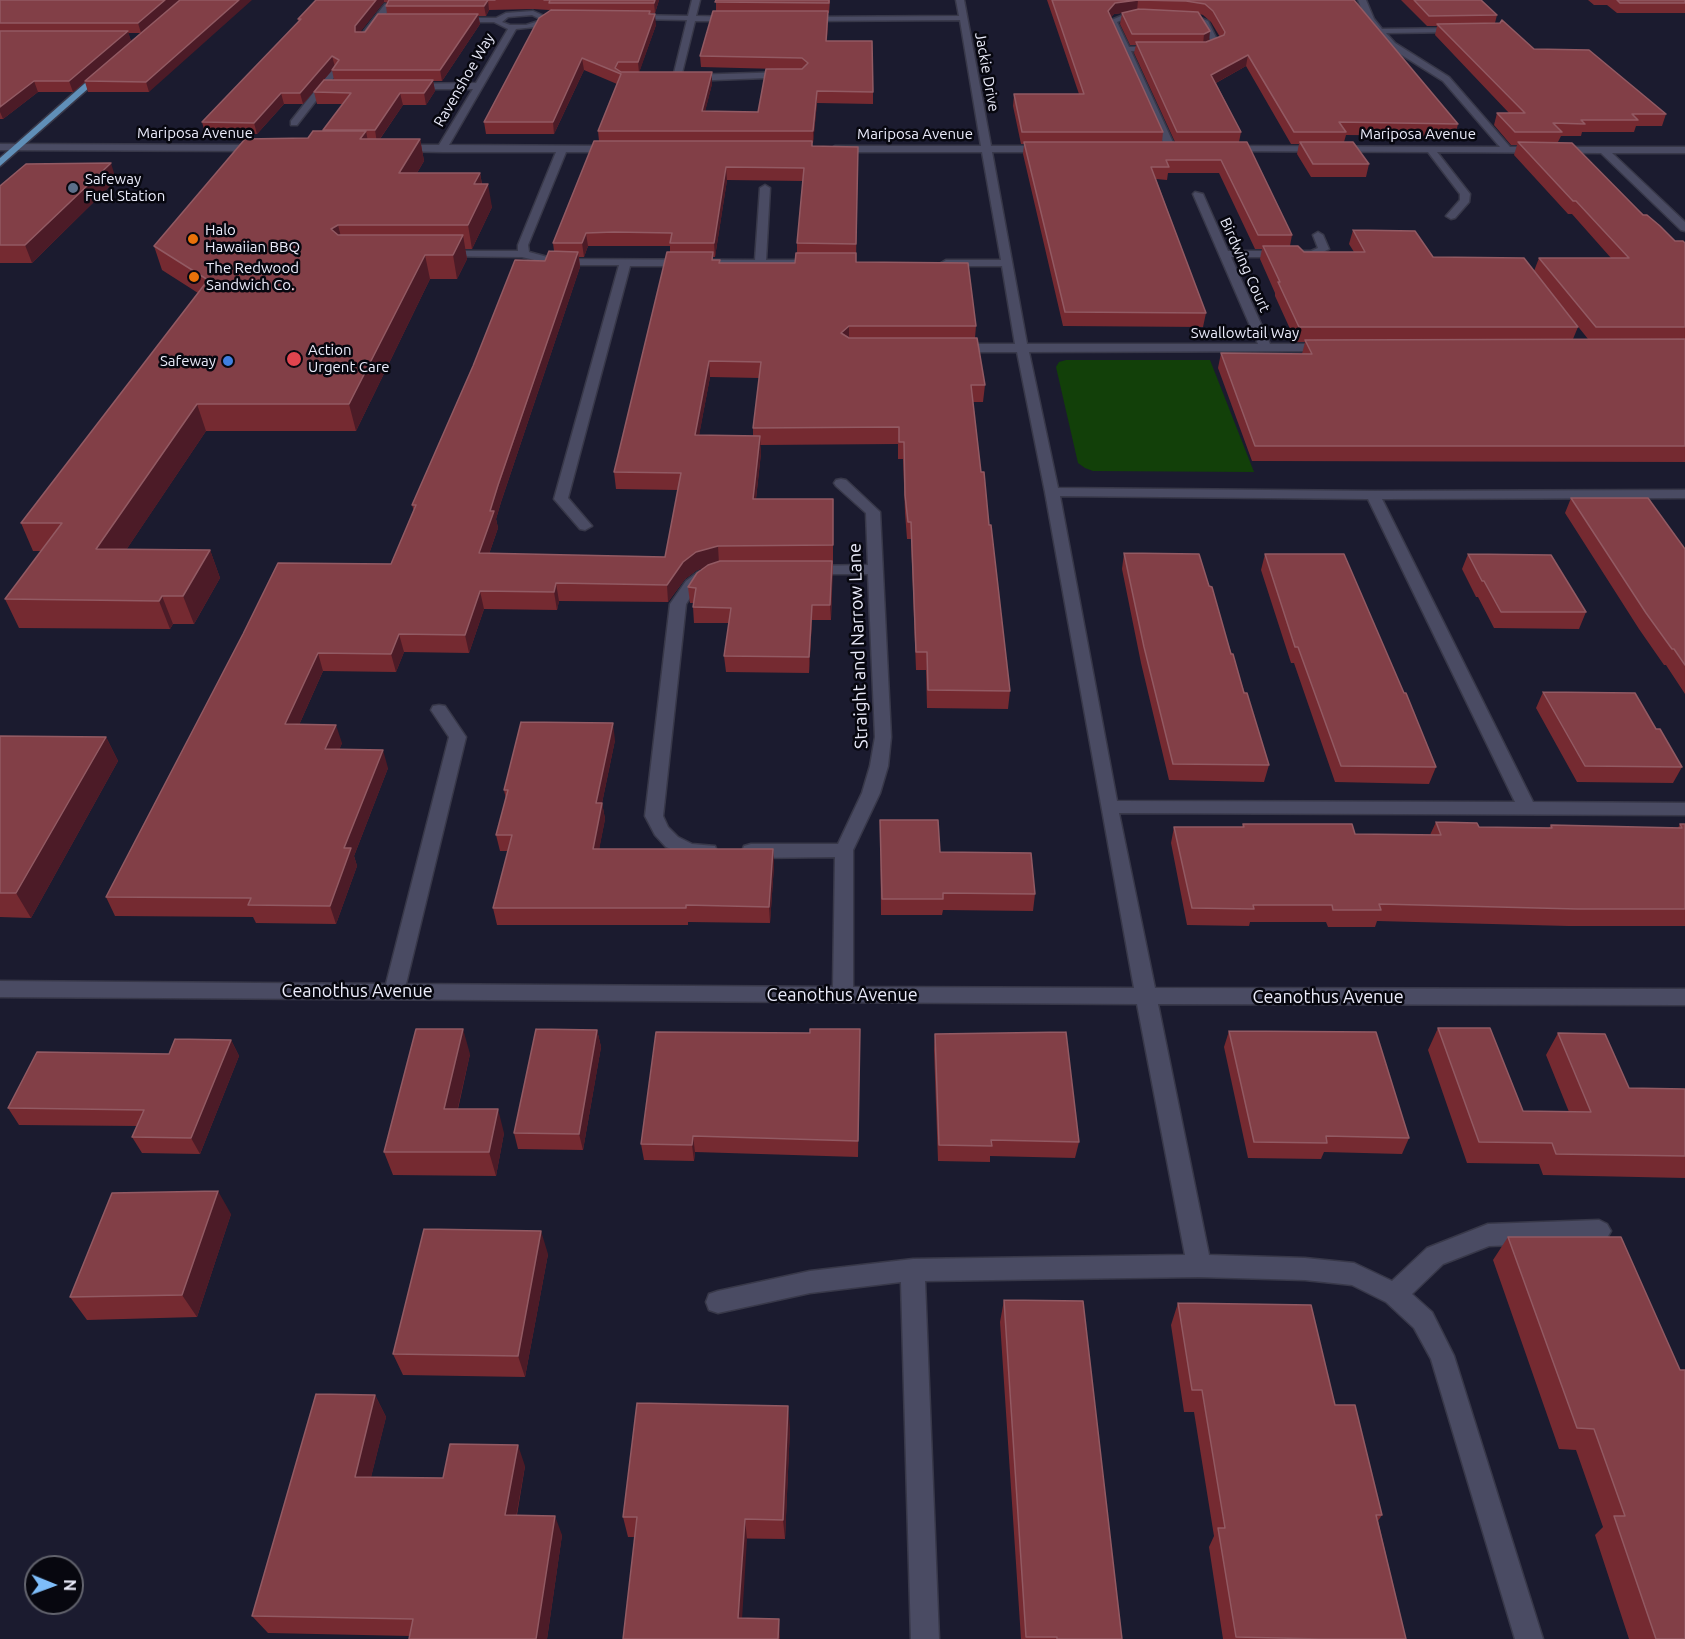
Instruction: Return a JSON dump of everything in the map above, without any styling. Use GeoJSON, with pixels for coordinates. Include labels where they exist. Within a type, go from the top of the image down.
{"type":"FeatureCollection","features":[{"type":"Feature","properties":{"kind":"main road"},"geometry":{"type":"LineString","coordinates":[[0,163],[107,69]]}},
{"type":"Feature","properties":{"kind":"street"},"geometry":{"type":"LineString","coordinates":[[696,0],[693,19],[673,77],[802,75]]}},
{"type":"Feature","properties":{"kind":"street","name":"Jackie Drive"},"geometry":{"type":"LineString","coordinates":[[960,0],[1022,348],[1052,492],[1109,807],[1199,1266]]}},
{"type":"Feature","properties":{"kind":"street"},"geometry":{"type":"LineString","coordinates":[[1362,0],[1370,20],[1392,45],[1446,79],[1507,149]]}},
{"type":"Feature","properties":{"kind":"street"},"geometry":{"type":"LineString","coordinates":[[362,39],[388,6]]}},
{"type":"Feature","properties":{"kind":"street"},"geometry":{"type":"LineString","coordinates":[[443,20],[498,20],[514,14],[536,11],[550,17],[535,26],[513,27],[501,25],[498,20]]}},
{"type":"Feature","properties":{"kind":"street"},"geometry":{"type":"LineString","coordinates":[[1155,15],[1126,16],[1113,21],[1170,149]]}},
{"type":"Feature","properties":{"kind":"street"},"geometry":{"type":"LineString","coordinates":[[1184,16],[1205,22],[1217,45],[1193,50]]}},
{"type":"Feature","properties":{"kind":"street"},"geometry":{"type":"LineString","coordinates":[[627,17],[742,19]]}},
{"type":"Feature","properties":{"kind":"street"},"geometry":{"type":"LineString","coordinates":[[800,19],[964,18]]}},
{"type":"Feature","properties":{"kind":"street"},"geometry":{"type":"LineString","coordinates":[[377,20],[388,20]]}},
{"type":"Feature","properties":{"kind":"street","name":"Ravenshoe Way"},"geometry":{"type":"LineString","coordinates":[[442,148],[513,27]]}},
{"type":"Feature","properties":{"kind":"street"},"geometry":{"type":"LineString","coordinates":[[1380,31],[1471,30]]}},
{"type":"Feature","properties":{"kind":"street"},"geometry":{"type":"LineString","coordinates":[[1126,49],[1171,49]]}},
{"type":"Feature","properties":{"kind":"street"},"geometry":{"type":"LineString","coordinates":[[294,123],[335,71]]}},
{"type":"Feature","properties":{"kind":"street"},"geometry":{"type":"LineString","coordinates":[[324,86],[336,86]]}},
{"type":"Feature","properties":{"kind":"street"},"geometry":{"type":"LineString","coordinates":[[395,86],[478,86]]}},
{"type":"Feature","properties":{"kind":"street","name":"Mariposa Avenue"},"geometry":{"type":"LineString","coordinates":[[0,147],[274,148]]}},
{"type":"Feature","properties":{"kind":"street"},"geometry":{"type":"LineString","coordinates":[[387,148],[621,149]]}},
{"type":"Feature","properties":{"kind":"street"},"geometry":{"type":"LineString","coordinates":[[524,254],[523,245],[562,149]]}},
{"type":"Feature","properties":{"kind":"street","name":"Mariposa Avenue"},"geometry":{"type":"LineString","coordinates":[[822,149],[1056,149]]}},
{"type":"Feature","properties":{"kind":"street"},"geometry":{"type":"LineString","coordinates":[[1159,149],[1182,149]]}},
{"type":"Feature","properties":{"kind":"street","name":"Mariposa Avenue"},"geometry":{"type":"LineString","coordinates":[[1218,149],[1685,150]]}},
{"type":"Feature","properties":{"kind":"street"},"geometry":{"type":"LineString","coordinates":[[1430,149],[1465,194],[1465,200],[1451,216]]}},
{"type":"Feature","properties":{"kind":"street"},"geometry":{"type":"LineString","coordinates":[[1604,150],[1685,228]]}},
{"type":"Feature","properties":{"kind":"street"},"geometry":{"type":"LineString","coordinates":[[760,263],[765,188]]}},
{"type":"Feature","properties":{"kind":"street","name":"Birdwing Court"},"geometry":{"type":"LineString","coordinates":[[1198,194],[1265,347]]}},
{"type":"Feature","properties":{"kind":"street"},"geometry":{"type":"LineString","coordinates":[[1224,254],[1313,254],[1324,249],[1318,235]]}},
{"type":"Feature","properties":{"kind":"street"},"geometry":{"type":"LineString","coordinates":[[434,254],[524,254],[536,259],[555,262],[830,263]]}},
{"type":"Feature","properties":{"kind":"street"},"geometry":{"type":"LineString","coordinates":[[585,526],[561,499],[626,263]]}},
{"type":"Feature","properties":{"kind":"street"},"geometry":{"type":"LineString","coordinates":[[933,263],[1006,263]]}},
{"type":"Feature","properties":{"kind":"street","name":"Swallowtail Way"},"geometry":{"type":"LineString","coordinates":[[939,348],[1336,348]]}},
{"type":"Feature","properties":{"kind":"street","name":"Straight and Narrow Lane"},"geometry":{"type":"LineString","coordinates":[[841,483],[873,512],[883,737],[879,766],[871,793],[844,850],[843,995]]}},
{"type":"Feature","properties":{"kind":"street"},"geometry":{"type":"LineString","coordinates":[[1052,492],[1373,495],[1685,494]]}},
{"type":"Feature","properties":{"kind":"street"},"geometry":{"type":"LineString","coordinates":[[1373,495],[1527,809]]}},
{"type":"Feature","properties":{"kind":"street"},"geometry":{"type":"LineString","coordinates":[[786,570],[876,569]]}},
{"type":"Feature","properties":{"kind":"street"},"geometry":{"type":"LineString","coordinates":[[731,570],[703,575],[691,584],[678,604],[654,816],[661,831],[672,842],[689,850],[844,850]]}},
{"type":"Feature","properties":{"kind":"street"},"geometry":{"type":"LineString","coordinates":[[394,992],[458,737],[439,710]]}},
{"type":"Feature","properties":{"kind":"street"},"geometry":{"type":"LineString","coordinates":[[1109,807],[1685,809]]}},
{"type":"Feature","properties":{"kind":"street","name":"Ceanothus Avenue"},"geometry":{"type":"LineString","coordinates":[[0,989],[843,995],[1685,997]]}},
{"type":"Feature","properties":{"kind":"street"},"geometry":{"type":"LineString","coordinates":[[1395,1294],[1435,1256],[1488,1235],[1599,1231]]}},
{"type":"Feature","properties":{"kind":"street"},"geometry":{"type":"LineString","coordinates":[[717,1302],[810,1282],[913,1270],[1199,1266],[1305,1269],[1354,1274],[1395,1294],[1423,1320],[1442,1356],[1529,1639]]}},
{"type":"Feature","properties":{"kind":"street"},"geometry":{"type":"LineString","coordinates":[[913,1270],[925,1639]]}},
{"type":"Feature","properties":{"kind":"green space"},"geometry":{"type":"Polygon","coordinates":[[[1066,360],[1210,360],[1254,472],[1093,471],[1085,468],[1078,463],[1056,367],[1059,362],[1066,360]]]}},
{"type":"Feature","properties":{"kind":"building"},"geometry":{"type":"Polygon","coordinates":[[[0,0],[165,0],[138,23],[0,23],[0,0]]]}},
{"type":"Feature","properties":{"kind":"building"},"geometry":{"type":"Polygon","coordinates":[[[180,0],[239,0],[146,82],[85,81],[180,0]]]}},
{"type":"Feature","properties":{"kind":"building"},"geometry":{"type":"Polygon","coordinates":[[[316,0],[376,0],[355,26],[355,32],[365,32],[378,14],[478,14],[440,70],[332,70],[339,60],[332,56],[300,93],[281,93],[254,123],[202,122],[301,19],[298,19],[316,0]]]}},
{"type":"Feature","properties":{"kind":"building"},"geometry":{"type":"Polygon","coordinates":[[[389,0],[488,0],[484,6],[386,6],[389,0]]]}},
{"type":"Feature","properties":{"kind":"building"},"geometry":{"type":"Polygon","coordinates":[[[550,0],[655,0],[654,3],[549,3],[550,0]]]}},
{"type":"Feature","properties":{"kind":"building"},"geometry":{"type":"Polygon","coordinates":[[[716,0],[829,0],[829,3],[715,2],[716,0]]]}},
{"type":"Feature","properties":{"kind":"building"},"geometry":{"type":"Polygon","coordinates":[[[1052,0],[1138,0],[1115,3],[1108,11],[1163,132],[1022,132],[1014,94],[1084,94],[1052,0]]]}},
{"type":"Feature","properties":{"kind":"building"},"geometry":{"type":"Polygon","coordinates":[[[1138,0],[1354,0],[1458,124],[1339,122],[1346,132],[1294,132],[1248,55],[1211,75],[1241,132],[1177,132],[1136,42],[1206,42],[1224,35],[1225,32],[1213,11],[1205,4],[1186,1],[1138,0]]]}},
{"type":"Feature","properties":{"kind":"building"},"geometry":{"type":"Polygon","coordinates":[[[1414,0],[1481,0],[1497,15],[1429,16],[1414,0]]]}},
{"type":"Feature","properties":{"kind":"building"},"geometry":{"type":"Polygon","coordinates":[[[1617,0],[1685,0],[1685,3],[1620,3],[1617,0]]]}},
{"type":"Feature","properties":{"kind":"building"},"geometry":{"type":"Polygon","coordinates":[[[1139,9],[1198,12],[1210,31],[1204,34],[1132,34],[1122,13],[1139,9]]]}},
{"type":"Feature","properties":{"kind":"building"},"geometry":{"type":"Polygon","coordinates":[[[551,10],[650,11],[649,14],[655,14],[638,62],[618,62],[615,68],[621,72],[712,72],[702,111],[758,112],[766,69],[802,69],[808,63],[802,58],[700,56],[713,11],[828,11],[826,41],[872,41],[873,92],[817,91],[813,131],[598,131],[621,74],[582,58],[553,122],[484,122],[539,18],[551,10]]]}},
{"type":"Feature","properties":{"kind":"building"},"geometry":{"type":"Polygon","coordinates":[[[1502,20],[1534,49],[1589,50],[1666,114],[1632,114],[1638,120],[1581,120],[1585,124],[1553,123],[1562,132],[1515,132],[1497,113],[1525,113],[1437,24],[1500,23],[1502,20]]]}},
{"type":"Feature","properties":{"kind":"building"},"geometry":{"type":"Polygon","coordinates":[[[0,31],[128,31],[69,81],[34,81],[0,107],[0,31]]]}},
{"type":"Feature","properties":{"kind":"building"},"geometry":{"type":"Polygon","coordinates":[[[324,80],[433,80],[424,93],[400,93],[375,130],[323,130],[351,93],[314,92],[324,80]]]}},
{"type":"Feature","properties":{"kind":"building"},"geometry":{"type":"Polygon","coordinates":[[[313,131],[366,131],[360,139],[420,139],[399,173],[480,173],[474,184],[488,184],[468,225],[338,225],[331,229],[338,235],[463,235],[453,255],[425,255],[349,404],[197,404],[96,549],[210,550],[183,596],[162,596],[159,601],[5,599],[62,523],[21,523],[208,280],[154,246],[245,139],[308,138],[313,131]]]}},
{"type":"Feature","properties":{"kind":"building"},"geometry":{"type":"Polygon","coordinates":[[[594,141],[812,141],[812,146],[858,147],[856,244],[797,243],[804,168],[726,167],[714,243],[670,243],[672,233],[614,232],[586,233],[582,243],[553,243],[594,141]]]}},
{"type":"Feature","properties":{"kind":"building"},"geometry":{"type":"Polygon","coordinates":[[[1024,142],[1247,142],[1292,235],[1258,235],[1221,160],[1166,160],[1169,167],[1151,167],[1206,313],[1065,312],[1024,142]]]}},
{"type":"Feature","properties":{"kind":"building"},"geometry":{"type":"Polygon","coordinates":[[[1300,142],[1353,142],[1369,164],[1313,164],[1300,142]]]}},
{"type":"Feature","properties":{"kind":"building"},"geometry":{"type":"Polygon","coordinates":[[[1518,142],[1572,143],[1643,215],[1647,215],[1675,241],[1685,243],[1685,327],[1596,327],[1539,258],[1629,258],[1518,142]]]}},
{"type":"Feature","properties":{"kind":"building"},"geometry":{"type":"Polygon","coordinates":[[[111,163],[25,245],[0,245],[0,186],[26,164],[111,163]]]}},
{"type":"Feature","properties":{"kind":"building"},"geometry":{"type":"Polygon","coordinates":[[[1353,230],[1415,231],[1433,257],[1524,258],[1578,327],[1299,327],[1263,246],[1298,246],[1304,252],[1365,252],[1353,230]]]}},
{"type":"Feature","properties":{"kind":"building"},"geometry":{"type":"Polygon","coordinates":[[[549,251],[578,252],[498,485],[490,511],[494,511],[479,553],[665,557],[681,473],[614,472],[667,252],[713,252],[712,260],[720,260],[719,263],[795,263],[796,253],[856,253],[856,262],[968,263],[976,326],[849,326],[841,333],[849,338],[977,338],[985,385],[971,385],[981,472],[984,472],[989,525],[991,525],[1010,691],[928,690],[927,652],[916,652],[911,522],[908,522],[905,495],[904,442],[899,442],[899,427],[753,428],[761,362],[709,361],[695,435],[760,436],[753,499],[833,499],[833,545],[718,546],[696,552],[683,562],[667,585],[556,583],[554,592],[480,591],[465,635],[399,634],[391,654],[318,653],[285,724],[336,725],[325,749],[383,750],[344,848],[351,848],[330,906],[248,905],[251,898],[106,897],[278,563],[391,564],[416,505],[412,505],[473,366],[515,260],[545,261],[549,251]]]}},
{"type":"Feature","properties":{"kind":"building"},"geometry":{"type":"Polygon","coordinates":[[[1685,339],[1685,446],[1255,446],[1221,353],[1312,354],[1305,340],[1685,339]]]}},
{"type":"Feature","properties":{"kind":"building"},"geometry":{"type":"Polygon","coordinates":[[[1571,498],[1648,498],[1685,549],[1685,665],[1646,613],[1571,498]]]}},
{"type":"Feature","properties":{"kind":"building"},"geometry":{"type":"Polygon","coordinates":[[[1124,553],[1199,554],[1209,586],[1212,587],[1231,654],[1233,654],[1244,693],[1247,693],[1269,765],[1173,764],[1124,553]]]}},
{"type":"Feature","properties":{"kind":"building"},"geometry":{"type":"Polygon","coordinates":[[[1265,554],[1344,554],[1404,693],[1406,693],[1436,767],[1341,766],[1298,647],[1295,647],[1265,554]]]}},
{"type":"Feature","properties":{"kind":"building"},"geometry":{"type":"Polygon","coordinates":[[[1468,554],[1551,555],[1586,612],[1501,612],[1468,554]]]}},
{"type":"Feature","properties":{"kind":"building"},"geometry":{"type":"Polygon","coordinates":[[[720,561],[832,561],[830,605],[812,605],[809,657],[724,656],[731,608],[693,607],[696,588],[688,587],[697,573],[708,565],[720,561]]]}},
{"type":"Feature","properties":{"kind":"building"},"geometry":{"type":"Polygon","coordinates":[[[1543,692],[1635,693],[1656,729],[1660,729],[1682,767],[1585,766],[1543,692]]]}},
{"type":"Feature","properties":{"kind":"building"},"geometry":{"type":"Polygon","coordinates":[[[521,722],[613,723],[596,803],[602,803],[593,849],[773,849],[769,907],[686,905],[686,908],[493,908],[512,835],[496,835],[508,790],[504,790],[521,722]]]}},
{"type":"Feature","properties":{"kind":"building"},"geometry":{"type":"Polygon","coordinates":[[[0,736],[106,737],[16,893],[0,893],[0,736]]]}},
{"type":"Feature","properties":{"kind":"building"},"geometry":{"type":"Polygon","coordinates":[[[880,820],[938,820],[940,852],[1031,853],[1035,894],[943,893],[943,899],[882,899],[880,820]]]}},
{"type":"Feature","properties":{"kind":"building"},"geometry":{"type":"Polygon","coordinates":[[[1436,822],[1477,823],[1479,827],[1552,828],[1551,825],[1682,828],[1680,824],[1685,824],[1685,909],[1379,904],[1381,910],[1333,910],[1332,905],[1253,905],[1254,909],[1192,908],[1174,827],[1244,827],[1243,824],[1352,824],[1355,834],[1441,835],[1436,822]]]}},
{"type":"Feature","properties":{"kind":"building"},"geometry":{"type":"Polygon","coordinates":[[[1438,1028],[1490,1028],[1523,1111],[1591,1112],[1558,1033],[1605,1034],[1629,1088],[1685,1089],[1685,1156],[1556,1154],[1552,1143],[1479,1142],[1438,1028]]]}},
{"type":"Feature","properties":{"kind":"building"},"geometry":{"type":"Polygon","coordinates":[[[416,1029],[463,1029],[444,1109],[498,1109],[489,1152],[384,1152],[416,1029]]]}},
{"type":"Feature","properties":{"kind":"building"},"geometry":{"type":"Polygon","coordinates":[[[536,1029],[597,1030],[579,1134],[514,1133],[536,1029]]]}},
{"type":"Feature","properties":{"kind":"building"},"geometry":{"type":"Polygon","coordinates":[[[810,1029],[860,1029],[858,1141],[693,1136],[692,1145],[641,1144],[656,1032],[810,1033],[810,1029]]]}},
{"type":"Feature","properties":{"kind":"building"},"geometry":{"type":"Polygon","coordinates":[[[1229,1031],[1376,1032],[1409,1138],[1326,1136],[1327,1143],[1254,1142],[1229,1031]]]}},
{"type":"Feature","properties":{"kind":"building"},"geometry":{"type":"Polygon","coordinates":[[[1066,1032],[1079,1142],[991,1140],[992,1146],[939,1145],[935,1034],[1066,1032]]]}},
{"type":"Feature","properties":{"kind":"building"},"geometry":{"type":"Polygon","coordinates":[[[175,1039],[231,1040],[191,1138],[132,1137],[144,1110],[8,1108],[37,1052],[169,1054],[175,1039]]]}},
{"type":"Feature","properties":{"kind":"building"},"geometry":{"type":"Polygon","coordinates":[[[218,1191],[182,1295],[70,1297],[112,1193],[218,1191]]]}},
{"type":"Feature","properties":{"kind":"building"},"geometry":{"type":"Polygon","coordinates":[[[424,1229],[541,1231],[518,1356],[393,1354],[424,1229]]]}},
{"type":"Feature","properties":{"kind":"building"},"geometry":{"type":"Polygon","coordinates":[[[1508,1237],[1621,1237],[1680,1370],[1685,1370],[1685,1639],[1656,1639],[1614,1516],[1625,1516],[1594,1429],[1577,1428],[1508,1237]]]}},
{"type":"Feature","properties":{"kind":"building"},"geometry":{"type":"Polygon","coordinates":[[[1004,1300],[1083,1301],[1122,1639],[1026,1637],[1004,1300]]]}},
{"type":"Feature","properties":{"kind":"building"},"geometry":{"type":"Polygon","coordinates":[[[1178,1303],[1311,1305],[1335,1405],[1355,1405],[1382,1515],[1376,1515],[1406,1639],[1236,1637],[1218,1528],[1225,1528],[1202,1390],[1192,1390],[1178,1303]]]}},
{"type":"Feature","properties":{"kind":"building"},"geometry":{"type":"Polygon","coordinates":[[[316,1394],[375,1395],[355,1477],[443,1478],[450,1444],[518,1445],[505,1515],[555,1516],[536,1639],[409,1639],[413,1619],[252,1616],[316,1394]]]}},
{"type":"Feature","properties":{"kind":"building"},"geometry":{"type":"Polygon","coordinates":[[[637,1403],[788,1406],[783,1520],[745,1519],[738,1618],[779,1619],[778,1639],[623,1639],[637,1517],[623,1517],[637,1403]]]}},
{"type":"Feature","properties":{"kind":"place","name":"Safeway Fuel Station"},"geometry":{"type":"Point","coordinates":[73,188]}},
{"type":"Feature","properties":{"kind":"place","name":"Halo Hawaiian BBQ"},"geometry":{"type":"Point","coordinates":[193,239]}},
{"type":"Feature","properties":{"kind":"place","name":"The Redwood Sandwich Co."},"geometry":{"type":"Point","coordinates":[194,277]}},
{"type":"Feature","properties":{"kind":"place","name":"Action Urgent Care"},"geometry":{"type":"Point","coordinates":[294,359]}},
{"type":"Feature","properties":{"kind":"place","name":"Safeway"},"geometry":{"type":"Point","coordinates":[228,361]}}]}
